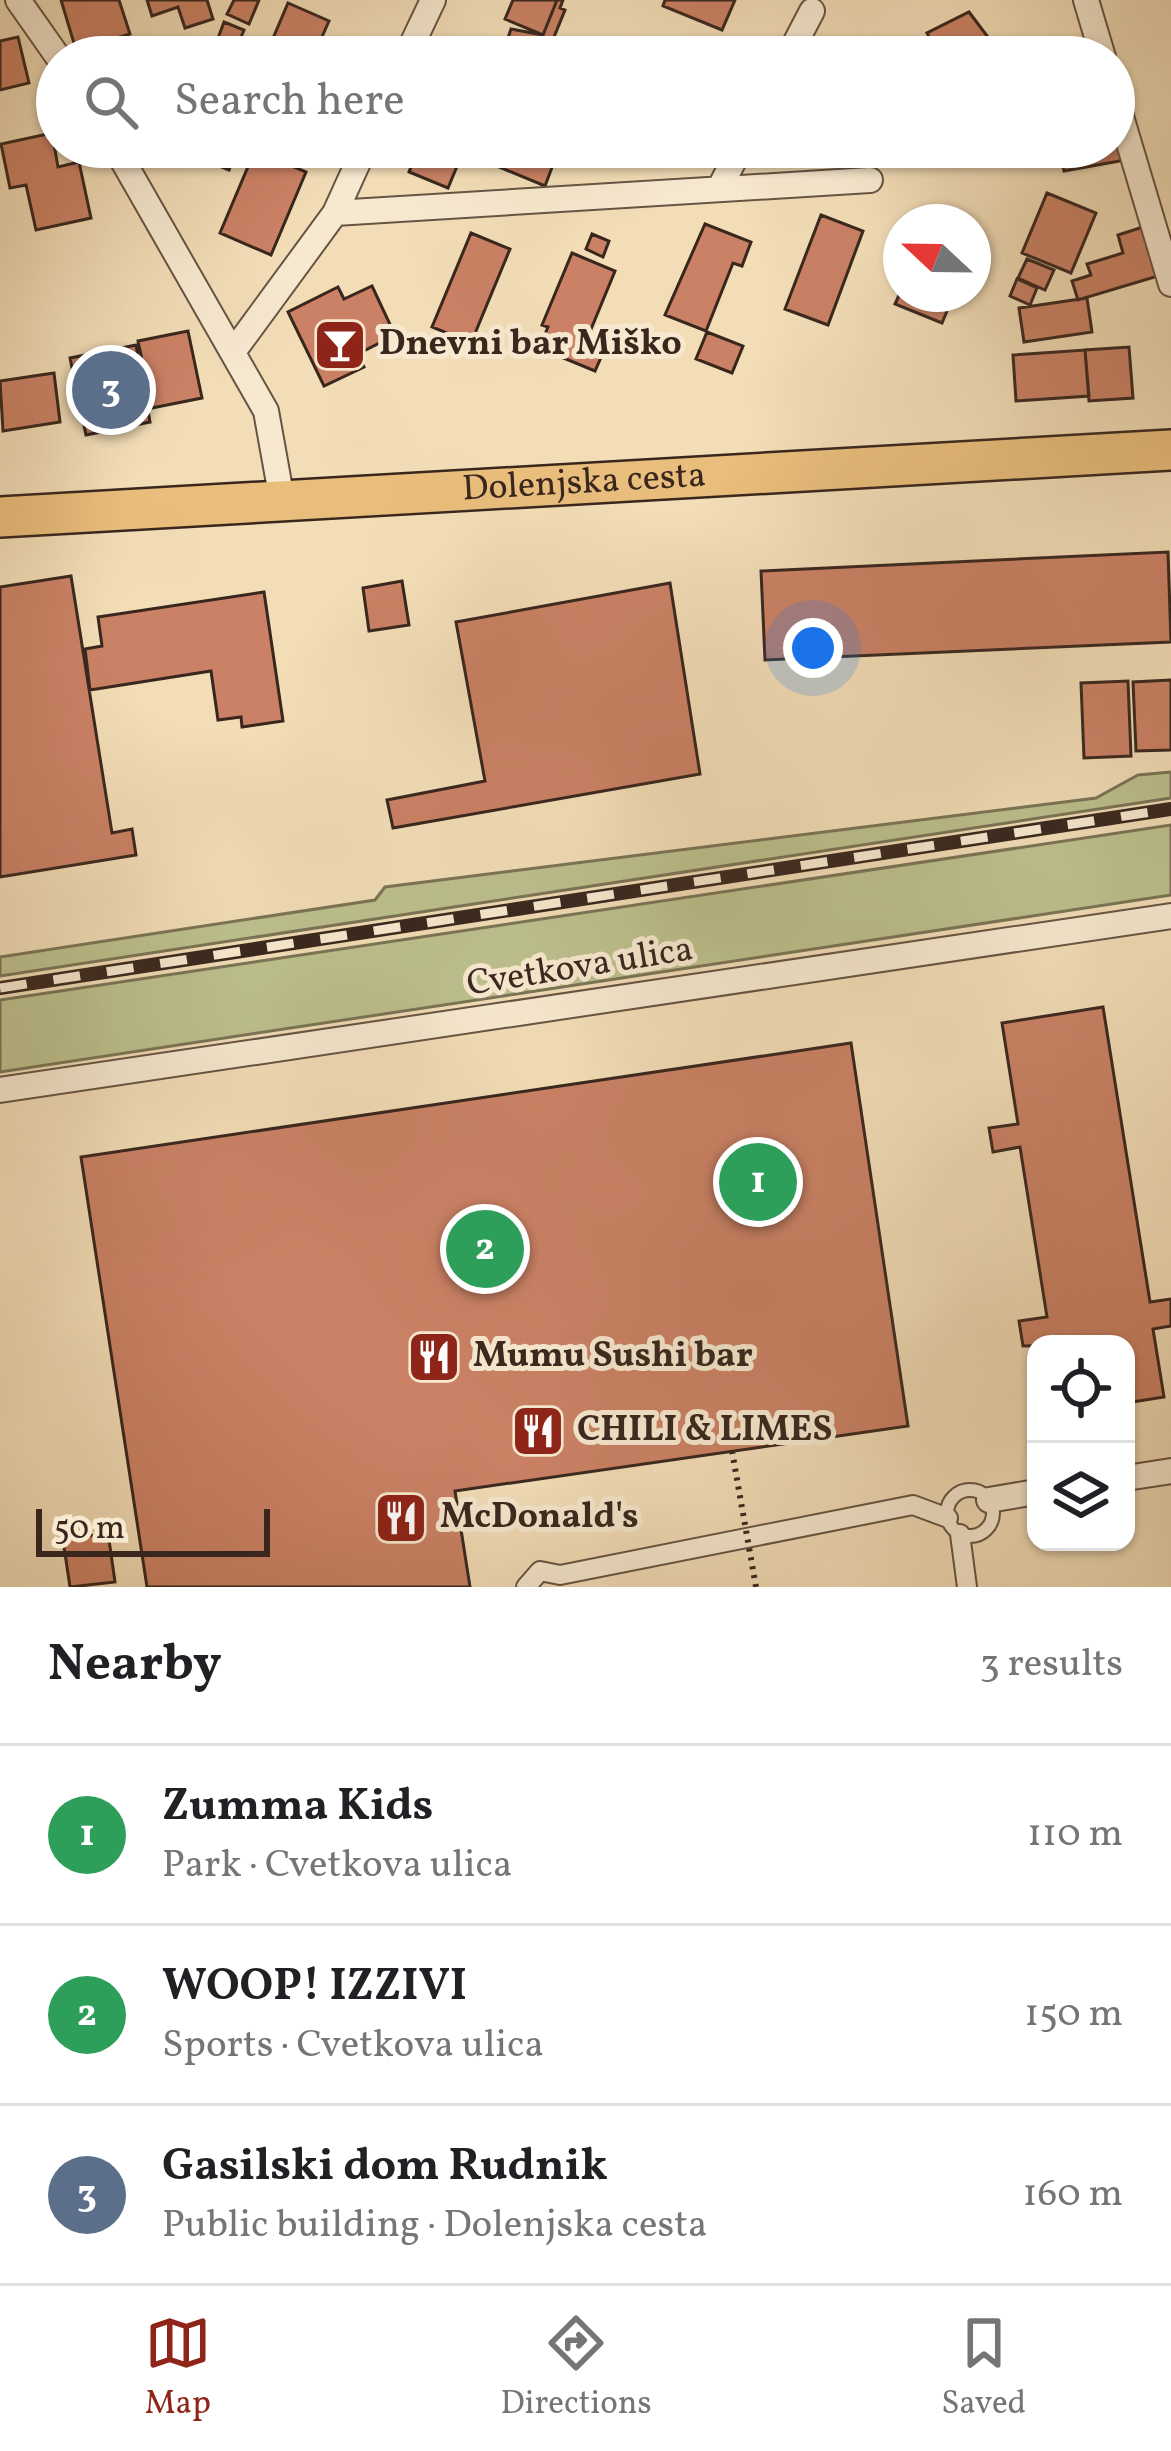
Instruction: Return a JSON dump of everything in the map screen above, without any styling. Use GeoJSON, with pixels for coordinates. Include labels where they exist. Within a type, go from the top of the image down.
{"type":"FeatureCollection","features":[{"type":"Feature","properties":{"kind":"main road","name":"Dolenjska cesta"},"geometry":{"type":"LineString","coordinates":[[0,517],[1171,450]]}},
{"type":"Feature","properties":{"kind":"street"},"geometry":{"type":"LineString","coordinates":[[18,0],[43,36]]}},
{"type":"Feature","properties":{"kind":"street"},"geometry":{"type":"LineString","coordinates":[[416,36],[433,0]]}},
{"type":"Feature","properties":{"kind":"street"},"geometry":{"type":"LineString","coordinates":[[1086,0],[1097,36]]}},
{"type":"Feature","properties":{"kind":"street"},"geometry":{"type":"LineString","coordinates":[[799,36],[812,11]]}},
{"type":"Feature","properties":{"kind":"street"},"geometry":{"type":"LineString","coordinates":[[1135,163],[1171,284]]}},
{"type":"Feature","properties":{"kind":"street"},"geometry":{"type":"LineString","coordinates":[[128,168],[266,411],[282,500]]}},
{"type":"Feature","properties":{"kind":"street"},"geometry":{"type":"LineString","coordinates":[[233,352],[335,213],[355,168]]}},
{"type":"Feature","properties":{"kind":"street"},"geometry":{"type":"LineString","coordinates":[[719,188],[730,168]]}},
{"type":"Feature","properties":{"kind":"street"},"geometry":{"type":"LineString","coordinates":[[335,213],[870,180]]}},
{"type":"Feature","properties":{"kind":"street","name":"Cvetkova ulica"},"geometry":{"type":"LineString","coordinates":[[0,1090],[1171,916]]}},
{"type":"Feature","properties":{"kind":"street"},"geometry":{"type":"LineString","coordinates":[[1135,1477],[1171,1471]]}},
{"type":"Feature","properties":{"kind":"street"},"geometry":{"type":"LineString","coordinates":[[989,1500],[1027,1494]]}},
{"type":"Feature","properties":{"kind":"street"},"geometry":{"type":"LineString","coordinates":[[526,1587],[540,1571],[560,1581],[913,1505],[954,1526],[967,1587]]}},
{"type":"Feature","properties":{"kind":"lane"},"geometry":{"type":"LineString","coordinates":[[962,1492],[982,1493],[989,1500],[988,1528],[970,1536],[954,1526],[949,1504],[962,1492]]}},
{"type":"Feature","properties":{"kind":"path"},"geometry":{"type":"LineString","coordinates":[[732,1451],[756,1587]]}},
{"type":"Feature","properties":{"kind":"green space"},"geometry":{"type":"Polygon","coordinates":[[[1171,772],[1171,798],[0,976],[0,957],[375,900],[385,887],[1096,798],[1138,775],[1171,772]]]}},
{"type":"Feature","properties":{"kind":"green space"},"geometry":{"type":"Polygon","coordinates":[[[1171,825],[1171,895],[0,1072],[0,1000],[1171,825]]]}},
{"type":"Feature","properties":{"kind":"building"},"geometry":{"type":"Polygon","coordinates":[[[61,0],[119,0],[130,34],[72,36],[61,0]]]}},
{"type":"Feature","properties":{"kind":"building"},"geometry":{"type":"Polygon","coordinates":[[[147,0],[207,0],[213,19],[185,28],[178,7],[152,16],[147,0]]]}},
{"type":"Feature","properties":{"kind":"building"},"geometry":{"type":"Polygon","coordinates":[[[234,0],[259,0],[249,24],[227,14],[234,0]]]}},
{"type":"Feature","properties":{"kind":"building"},"geometry":{"type":"Polygon","coordinates":[[[513,0],[557,0],[543,35],[505,19],[513,0]]]}},
{"type":"Feature","properties":{"kind":"building"},"geometry":{"type":"Polygon","coordinates":[[[557,0],[563,0],[560,8],[565,10],[554,36],[509,36],[511,29],[543,35],[557,0]]]}},
{"type":"Feature","properties":{"kind":"building"},"geometry":{"type":"Polygon","coordinates":[[[665,0],[735,0],[722,30],[663,6],[665,0]]]}},
{"type":"Feature","properties":{"kind":"building"},"geometry":{"type":"Polygon","coordinates":[[[288,3],[329,21],[322,36],[274,36],[288,3]]]}},
{"type":"Feature","properties":{"kind":"building"},"geometry":{"type":"Polygon","coordinates":[[[969,12],[987,36],[929,36],[969,12]]]}},
{"type":"Feature","properties":{"kind":"building"},"geometry":{"type":"Polygon","coordinates":[[[224,22],[244,30],[241,36],[219,36],[224,22]]]}},
{"type":"Feature","properties":{"kind":"building"},"geometry":{"type":"Polygon","coordinates":[[[18,37],[29,83],[0,90],[0,41],[18,37]]]}},
{"type":"Feature","properties":{"kind":"building"},"geometry":{"type":"Polygon","coordinates":[[[36,136],[36,168],[80,168],[91,218],[36,230],[26,185],[10,188],[1,144],[36,136]]]}},
{"type":"Feature","properties":{"kind":"building"},"geometry":{"type":"Polygon","coordinates":[[[247,168],[306,172],[271,255],[220,233],[247,168]]]}},
{"type":"Feature","properties":{"kind":"building"},"geometry":{"type":"Polygon","coordinates":[[[411,168],[456,168],[448,188],[409,172],[411,168]]]}},
{"type":"Feature","properties":{"kind":"building"},"geometry":{"type":"Polygon","coordinates":[[[501,168],[552,168],[545,186],[501,168]]]}},
{"type":"Feature","properties":{"kind":"building"},"geometry":{"type":"Polygon","coordinates":[[[1047,193],[1096,213],[1071,273],[1022,253],[1047,193]]]}},
{"type":"Feature","properties":{"kind":"building"},"geometry":{"type":"Polygon","coordinates":[[[821,215],[863,231],[828,325],[785,309],[821,215]]]}},
{"type":"Feature","properties":{"kind":"building"},"geometry":{"type":"Polygon","coordinates":[[[705,224],[751,242],[742,266],[733,263],[706,331],[665,315],[705,224]]]}},
{"type":"Feature","properties":{"kind":"building"},"geometry":{"type":"Polygon","coordinates":[[[1143,227],[1158,276],[1078,300],[1072,281],[1091,275],[1087,264],[1123,253],[1118,235],[1143,227]]]}},
{"type":"Feature","properties":{"kind":"building"},"geometry":{"type":"Polygon","coordinates":[[[471,233],[510,249],[471,343],[432,327],[471,233]]]}},
{"type":"Feature","properties":{"kind":"building"},"geometry":{"type":"Polygon","coordinates":[[[592,234],[609,241],[603,257],[586,249],[592,234]]]}},
{"type":"Feature","properties":{"kind":"building"},"geometry":{"type":"Polygon","coordinates":[[[572,253],[615,271],[587,339],[606,346],[595,371],[539,348],[548,327],[542,325],[572,253]]]}},
{"type":"Feature","properties":{"kind":"building"},"geometry":{"type":"Polygon","coordinates":[[[1027,259],[1054,270],[1045,290],[1018,278],[1027,259]]]}},
{"type":"Feature","properties":{"kind":"building"},"geometry":{"type":"Polygon","coordinates":[[[1017,279],[1037,288],[1030,305],[1010,296],[1017,279]]]}},
{"type":"Feature","properties":{"kind":"building","name":"Dnevni bar Miško"},"geometry":{"type":"Polygon","coordinates":[[[372,286],[395,335],[358,354],[364,367],[324,386],[288,312],[338,287],[344,299],[372,286]]]}},
{"type":"Feature","properties":{"kind":"building"},"geometry":{"type":"Polygon","coordinates":[[[1087,298],[1092,332],[1024,342],[1019,308],[1087,298]]]}},
{"type":"Feature","properties":{"kind":"building"},"geometry":{"type":"Polygon","coordinates":[[[915,312],[947,312],[942,323],[915,312]]]}},
{"type":"Feature","properties":{"kind":"building"},"geometry":{"type":"Polygon","coordinates":[[[188,331],[202,398],[152,408],[138,341],[188,331]]]}},
{"type":"Feature","properties":{"kind":"building"},"geometry":{"type":"Polygon","coordinates":[[[707,332],[743,346],[732,373],[696,359],[707,332]]]}},
{"type":"Feature","properties":{"kind":"building"},"geometry":{"type":"Polygon","coordinates":[[[136,345],[150,422],[86,435],[70,358],[136,345]]]}},
{"type":"Feature","properties":{"kind":"building"},"geometry":{"type":"Polygon","coordinates":[[[1129,347],[1133,398],[1089,401],[1085,350],[1129,347]]]}},
{"type":"Feature","properties":{"kind":"building"},"geometry":{"type":"Polygon","coordinates":[[[1085,350],[1089,396],[1016,401],[1013,355],[1085,350]]]}},
{"type":"Feature","properties":{"kind":"building"},"geometry":{"type":"Polygon","coordinates":[[[54,373],[60,422],[3,431],[0,381],[54,373]]]}},
{"type":"Feature","properties":{"kind":"building"},"geometry":{"type":"Polygon","coordinates":[[[1168,552],[1171,642],[765,660],[761,571],[1168,552]]]}},
{"type":"Feature","properties":{"kind":"building"},"geometry":{"type":"Polygon","coordinates":[[[71,576],[112,833],[132,829],[136,855],[0,877],[0,587],[71,576]]]}},
{"type":"Feature","properties":{"kind":"building"},"geometry":{"type":"Polygon","coordinates":[[[402,581],[409,625],[369,631],[363,588],[402,581]]]}},
{"type":"Feature","properties":{"kind":"building"},"geometry":{"type":"Polygon","coordinates":[[[670,583],[700,774],[393,828],[387,800],[485,781],[456,622],[670,583]]]}},
{"type":"Feature","properties":{"kind":"building"},"geometry":{"type":"Polygon","coordinates":[[[264,592],[283,721],[242,727],[241,717],[218,720],[211,671],[90,690],[85,649],[102,646],[98,617],[264,592]]]}},
{"type":"Feature","properties":{"kind":"building"},"geometry":{"type":"Polygon","coordinates":[[[1171,680],[1171,750],[1136,751],[1133,682],[1171,680]]]}},
{"type":"Feature","properties":{"kind":"building"},"geometry":{"type":"Polygon","coordinates":[[[1128,681],[1131,756],[1084,758],[1081,683],[1128,681]]]}},
{"type":"Feature","properties":{"kind":"building"},"geometry":{"type":"Polygon","coordinates":[[[1103,1007],[1150,1302],[1171,1299],[1171,1326],[1153,1329],[1164,1397],[1135,1402],[1135,1335],[1027,1335],[1027,1346],[1023,1346],[1019,1321],[1047,1317],[1020,1147],[993,1152],[989,1128],[1018,1124],[1002,1023],[1103,1007]]]}},
{"type":"Feature","properties":{"kind":"building"},"geometry":{"type":"Polygon","coordinates":[[[851,1043],[908,1426],[455,1491],[470,1587],[147,1587],[81,1157],[851,1043]]]}},
{"type":"Feature","properties":{"kind":"building"},"geometry":{"type":"Polygon","coordinates":[[[108,1533],[115,1582],[70,1587],[63,1540],[108,1533]]]}},
{"type":"Feature","properties":{"kind":"railway"},"geometry":{"type":"LineString","coordinates":[[0,988],[1171,809]]}},
{"type":"Feature","properties":{"kind":"place","name":"Dnevni bar Miško"},"geometry":{"type":"Point","coordinates":[340,345]}},
{"type":"Feature","properties":{"kind":"place","name":"Gasilski dom Rudnik"},"geometry":{"type":"Point","coordinates":[111,390]}},
{"type":"Feature","properties":{"kind":"place","name":"Zumma Kids"},"geometry":{"type":"Point","coordinates":[758,1182]}},
{"type":"Feature","properties":{"kind":"place","name":"WOOP! IZZIVI"},"geometry":{"type":"Point","coordinates":[485,1249]}},
{"type":"Feature","properties":{"kind":"place","name":"Mumu Sushi bar"},"geometry":{"type":"Point","coordinates":[434,1357]}},
{"type":"Feature","properties":{"kind":"place","name":"CHILI & LIMES"},"geometry":{"type":"Point","coordinates":[538,1431]}},
{"type":"Feature","properties":{"kind":"place","name":"McDonald's"},"geometry":{"type":"Point","coordinates":[401,1518]}}]}
